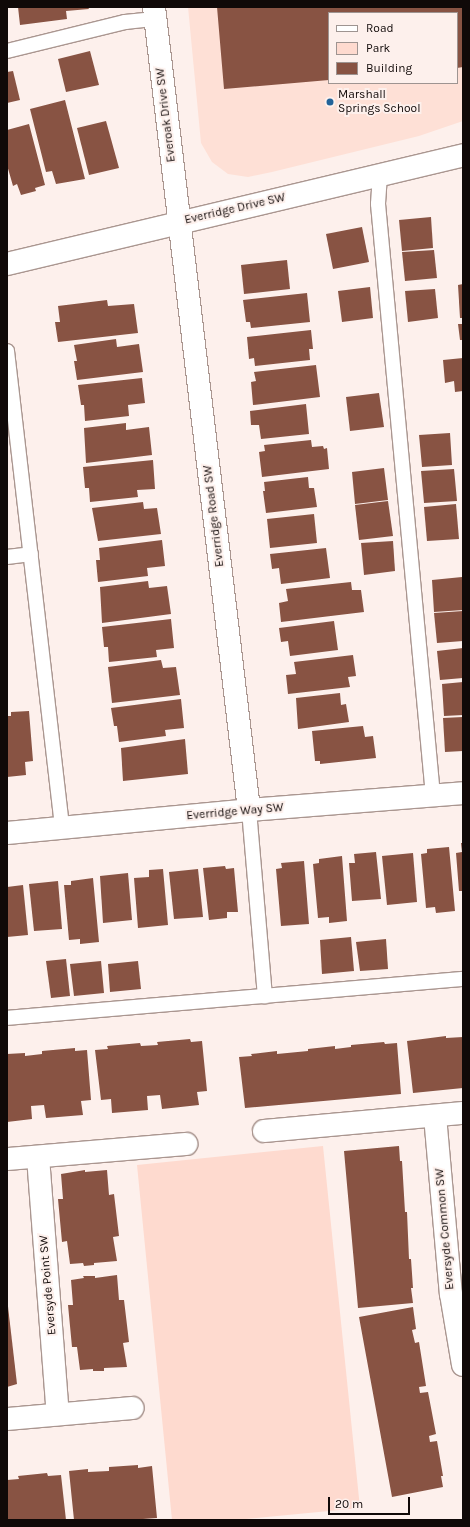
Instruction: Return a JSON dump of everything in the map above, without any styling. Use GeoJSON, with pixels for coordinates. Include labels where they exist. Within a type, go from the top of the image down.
{"type":"FeatureCollection","features":[{"type":"Feature","properties":{"kind":"street","name":"Everoak Drive SW"},"geometry":{"type":"LineString","coordinates":[[155,13],[180,222]]}},
{"type":"Feature","properties":{"kind":"street","name":"Everridge Drive SW"},"geometry":{"type":"LineString","coordinates":[[7,264],[463,155]]}},
{"type":"Feature","properties":{"kind":"street","name":"Everridge Road SW"},"geometry":{"type":"LineString","coordinates":[[180,222],[249,810]]}},
{"type":"Feature","properties":{"kind":"street","name":"Everridge Way SW"},"geometry":{"type":"LineString","coordinates":[[7,833],[249,810],[463,793]]}},
{"type":"Feature","properties":{"kind":"street"},"geometry":{"type":"LineString","coordinates":[[264,1131],[463,1113]]}},
{"type":"Feature","properties":{"kind":"street","name":"Eversyde Common SW"},"geometry":{"type":"LineString","coordinates":[[435,1116],[451,1294],[463,1365]]}},
{"type":"Feature","properties":{"kind":"street"},"geometry":{"type":"LineString","coordinates":[[7,1159],[186,1144]]}},
{"type":"Feature","properties":{"kind":"street","name":"Eversyde Point SW"},"geometry":{"type":"LineString","coordinates":[[38,1157],[58,1414]]}},
{"type":"Feature","properties":{"kind":"street"},"geometry":{"type":"LineString","coordinates":[[7,1419],[133,1408]]}},
{"type":"Feature","properties":{"kind":"lane"},"geometry":{"type":"LineString","coordinates":[[7,51],[125,22],[155,13]]}},
{"type":"Feature","properties":{"kind":"lane"},"geometry":{"type":"LineString","coordinates":[[380,175],[378,204],[433,796]]}},
{"type":"Feature","properties":{"kind":"lane"},"geometry":{"type":"LineString","coordinates":[[7,351],[62,828]]}},
{"type":"Feature","properties":{"kind":"lane"},"geometry":{"type":"LineString","coordinates":[[7,557],[31,554]]}},
{"type":"Feature","properties":{"kind":"lane"},"geometry":{"type":"LineString","coordinates":[[249,810],[265,996]]}},
{"type":"Feature","properties":{"kind":"lane"},"geometry":{"type":"LineString","coordinates":[[7,1018],[463,979]]}},
{"type":"Feature","properties":{"kind":"shaded area","name":"Marshall Springs School"},"geometry":{"type":"Polygon","coordinates":[[[188,7],[463,7],[463,121],[419,136],[248,177],[228,174],[212,162],[201,143],[188,7]]]}},
{"type":"Feature","properties":{"kind":"green space"},"geometry":{"type":"Polygon","coordinates":[[[323,1146],[360,1508],[236,1520],[172,1520],[137,1165],[323,1146]]]}},
{"type":"Feature","properties":{"kind":"building"},"geometry":{"type":"Polygon","coordinates":[[[18,7],[88,7],[89,9],[66,11],[67,19],[20,25],[18,7]]]}},
{"type":"Feature","properties":{"kind":"building"},"geometry":{"type":"Polygon","coordinates":[[[217,7],[463,7],[463,67],[458,68],[458,12],[328,12],[328,80],[224,89],[217,7]]]}},
{"type":"Feature","properties":{"kind":"building"},"geometry":{"type":"Polygon","coordinates":[[[90,51],[99,85],[66,92],[58,59],[90,51]]]}},
{"type":"Feature","properties":{"kind":"building"},"geometry":{"type":"Polygon","coordinates":[[[13,71],[20,100],[7,103],[7,72],[13,71]]]}},
{"type":"Feature","properties":{"kind":"building"},"geometry":{"type":"Polygon","coordinates":[[[65,100],[85,179],[56,184],[52,171],[46,172],[30,109],[65,100]]]}},
{"type":"Feature","properties":{"kind":"building"},"geometry":{"type":"Polygon","coordinates":[[[106,121],[119,168],[89,175],[77,128],[106,121]]]}},
{"type":"Feature","properties":{"kind":"building"},"geometry":{"type":"Polygon","coordinates":[[[29,124],[45,185],[35,188],[36,191],[21,195],[17,184],[13,186],[7,165],[7,130],[29,124]]]}},
{"type":"Feature","properties":{"kind":"building"},"geometry":{"type":"Polygon","coordinates":[[[431,217],[433,248],[402,251],[399,220],[431,217]]]}},
{"type":"Feature","properties":{"kind":"building"},"geometry":{"type":"Polygon","coordinates":[[[362,227],[369,262],[333,269],[326,234],[362,227]]]}},
{"type":"Feature","properties":{"kind":"building"},"geometry":{"type":"Polygon","coordinates":[[[434,250],[437,278],[405,281],[402,252],[434,250]]]}},
{"type":"Feature","properties":{"kind":"building"},"geometry":{"type":"Polygon","coordinates":[[[287,260],[290,289],[244,294],[241,265],[287,260]]]}},
{"type":"Feature","properties":{"kind":"building"},"geometry":{"type":"Polygon","coordinates":[[[463,284],[463,318],[460,318],[458,285],[463,284]]]}},
{"type":"Feature","properties":{"kind":"building"},"geometry":{"type":"Polygon","coordinates":[[[370,287],[373,318],[342,322],[338,291],[370,287]]]}},
{"type":"Feature","properties":{"kind":"building"},"geometry":{"type":"Polygon","coordinates":[[[435,289],[438,318],[408,322],[405,291],[435,289]]]}},
{"type":"Feature","properties":{"kind":"building"},"geometry":{"type":"Polygon","coordinates":[[[307,293],[310,322],[251,328],[250,322],[246,322],[243,300],[307,293]]]}},
{"type":"Feature","properties":{"kind":"building"},"geometry":{"type":"Polygon","coordinates":[[[107,300],[108,306],[134,304],[138,333],[58,342],[55,322],[60,322],[58,306],[107,300]]]}},
{"type":"Feature","properties":{"kind":"building"},"geometry":{"type":"Polygon","coordinates":[[[458,324],[463,324],[463,340],[460,340],[458,324]]]}},
{"type":"Feature","properties":{"kind":"building"},"geometry":{"type":"Polygon","coordinates":[[[311,330],[313,349],[309,349],[310,360],[255,366],[254,358],[249,359],[247,337],[311,330]]]}},
{"type":"Feature","properties":{"kind":"building"},"geometry":{"type":"Polygon","coordinates":[[[116,339],[117,347],[139,344],[143,372],[77,380],[74,361],[77,361],[74,345],[116,339]]]}},
{"type":"Feature","properties":{"kind":"building"},"geometry":{"type":"Polygon","coordinates":[[[463,358],[463,391],[455,392],[454,381],[445,383],[443,360],[463,358]]]}},
{"type":"Feature","properties":{"kind":"building"},"geometry":{"type":"Polygon","coordinates":[[[316,365],[320,397],[253,405],[251,382],[256,381],[254,372],[316,365]]]}},
{"type":"Feature","properties":{"kind":"building"},"geometry":{"type":"Polygon","coordinates":[[[142,378],[145,403],[128,405],[129,416],[85,421],[84,405],[81,405],[78,385],[142,378]]]}},
{"type":"Feature","properties":{"kind":"building"},"geometry":{"type":"Polygon","coordinates":[[[379,393],[384,427],[350,431],[346,397],[379,393]]]}},
{"type":"Feature","properties":{"kind":"building"},"geometry":{"type":"Polygon","coordinates":[[[306,404],[309,434],[261,439],[259,425],[251,425],[250,411],[306,404]]]}},
{"type":"Feature","properties":{"kind":"building"},"geometry":{"type":"Polygon","coordinates":[[[126,423],[126,430],[149,427],[152,455],[86,463],[84,428],[126,423]]]}},
{"type":"Feature","properties":{"kind":"building"},"geometry":{"type":"Polygon","coordinates":[[[450,433],[452,465],[422,467],[419,435],[450,433]]]}},
{"type":"Feature","properties":{"kind":"building"},"geometry":{"type":"Polygon","coordinates":[[[311,440],[312,447],[323,446],[324,449],[327,448],[329,469],[262,477],[259,452],[265,451],[264,445],[311,440]]]}},
{"type":"Feature","properties":{"kind":"building"},"geometry":{"type":"Polygon","coordinates":[[[153,460],[155,489],[137,490],[138,497],[90,502],[89,488],[85,488],[83,467],[153,460]]]}},
{"type":"Feature","properties":{"kind":"building"},"geometry":{"type":"Polygon","coordinates":[[[384,468],[388,500],[355,504],[352,472],[384,468]]]}},
{"type":"Feature","properties":{"kind":"building"},"geometry":{"type":"Polygon","coordinates":[[[454,469],[457,501],[424,503],[421,471],[454,469]]]}},
{"type":"Feature","properties":{"kind":"building"},"geometry":{"type":"Polygon","coordinates":[[[308,477],[309,488],[314,488],[317,507],[266,513],[263,491],[265,491],[264,482],[308,477]]]}},
{"type":"Feature","properties":{"kind":"building"},"geometry":{"type":"Polygon","coordinates":[[[388,501],[393,536],[359,540],[355,505],[388,501]]]}},
{"type":"Feature","properties":{"kind":"building"},"geometry":{"type":"Polygon","coordinates":[[[143,502],[144,509],[157,508],[161,534],[98,541],[92,508],[143,502]]]}},
{"type":"Feature","properties":{"kind":"building"},"geometry":{"type":"Polygon","coordinates":[[[456,504],[459,539],[427,541],[424,507],[456,504]]]}},
{"type":"Feature","properties":{"kind":"building"},"geometry":{"type":"Polygon","coordinates":[[[314,514],[317,543],[270,548],[267,519],[314,514]]]}},
{"type":"Feature","properties":{"kind":"building"},"geometry":{"type":"Polygon","coordinates":[[[162,540],[165,566],[147,568],[148,576],[98,582],[96,560],[100,560],[99,548],[162,540]]]}},
{"type":"Feature","properties":{"kind":"building"},"geometry":{"type":"Polygon","coordinates":[[[393,541],[395,571],[364,575],[361,543],[393,541]]]}},
{"type":"Feature","properties":{"kind":"building"},"geometry":{"type":"Polygon","coordinates":[[[326,548],[330,578],[281,584],[279,568],[272,569],[270,554],[326,548]]]}},
{"type":"Feature","properties":{"kind":"building"},"geometry":{"type":"Polygon","coordinates":[[[462,577],[463,610],[434,612],[432,580],[462,577]]]}},
{"type":"Feature","properties":{"kind":"building"},"geometry":{"type":"Polygon","coordinates":[[[148,581],[149,588],[167,586],[171,614],[102,623],[100,587],[148,581]]]}},
{"type":"Feature","properties":{"kind":"building"},"geometry":{"type":"Polygon","coordinates":[[[351,582],[352,590],[361,590],[364,612],[281,622],[279,603],[288,601],[286,589],[351,582]]]}},
{"type":"Feature","properties":{"kind":"building"},"geometry":{"type":"Polygon","coordinates":[[[463,611],[463,641],[437,643],[434,613],[463,611]]]}},
{"type":"Feature","properties":{"kind":"building"},"geometry":{"type":"Polygon","coordinates":[[[171,619],[174,648],[156,650],[157,657],[109,662],[108,647],[104,647],[102,627],[171,619]]]}},
{"type":"Feature","properties":{"kind":"building"},"geometry":{"type":"Polygon","coordinates":[[[334,621],[338,650],[290,656],[288,641],[281,642],[279,628],[334,621]]]}},
{"type":"Feature","properties":{"kind":"building"},"geometry":{"type":"Polygon","coordinates":[[[463,648],[463,678],[440,680],[437,651],[463,648]]]}},
{"type":"Feature","properties":{"kind":"building"},"geometry":{"type":"Polygon","coordinates":[[[353,655],[356,676],[348,677],[350,687],[288,694],[286,675],[296,674],[294,662],[353,655]]]}},
{"type":"Feature","properties":{"kind":"building"},"geometry":{"type":"Polygon","coordinates":[[[161,660],[163,668],[176,667],[180,695],[112,703],[108,667],[161,660]]]}},
{"type":"Feature","properties":{"kind":"building"},"geometry":{"type":"Polygon","coordinates":[[[463,682],[463,715],[444,716],[442,684],[463,682]]]}},
{"type":"Feature","properties":{"kind":"building"},"geometry":{"type":"Polygon","coordinates":[[[340,693],[341,705],[346,704],[349,722],[298,729],[296,698],[340,693]]]}},
{"type":"Feature","properties":{"kind":"building"},"geometry":{"type":"Polygon","coordinates":[[[181,699],[184,728],[165,730],[166,736],[119,742],[117,726],[114,726],[111,708],[181,699]]]}},
{"type":"Feature","properties":{"kind":"building"},"geometry":{"type":"Polygon","coordinates":[[[29,711],[33,761],[25,762],[26,775],[7,777],[7,716],[11,716],[11,712],[29,711]]]}},
{"type":"Feature","properties":{"kind":"building"},"geometry":{"type":"Polygon","coordinates":[[[463,717],[463,751],[445,752],[443,718],[463,717]]]}},
{"type":"Feature","properties":{"kind":"building"},"geometry":{"type":"Polygon","coordinates":[[[363,726],[365,737],[373,736],[376,758],[320,764],[320,761],[315,761],[312,731],[363,726]]]}},
{"type":"Feature","properties":{"kind":"building"},"geometry":{"type":"Polygon","coordinates":[[[185,739],[188,774],[123,781],[121,748],[185,739]]]}},
{"type":"Feature","properties":{"kind":"building"},"geometry":{"type":"Polygon","coordinates":[[[461,843],[463,843],[463,891],[459,891],[456,853],[462,852],[461,843]]]}},
{"type":"Feature","properties":{"kind":"building"},"geometry":{"type":"Polygon","coordinates":[[[449,847],[455,911],[436,913],[435,907],[426,908],[421,854],[427,853],[427,849],[449,847]]]}},
{"type":"Feature","properties":{"kind":"building"},"geometry":{"type":"Polygon","coordinates":[[[376,852],[381,899],[352,901],[349,863],[355,863],[354,854],[376,852]]]}},
{"type":"Feature","properties":{"kind":"building"},"geometry":{"type":"Polygon","coordinates":[[[413,853],[417,902],[387,905],[382,856],[413,853]]]}},
{"type":"Feature","properties":{"kind":"building"},"geometry":{"type":"Polygon","coordinates":[[[342,856],[347,921],[329,923],[329,917],[318,918],[313,864],[319,863],[319,859],[342,856]]]}},
{"type":"Feature","properties":{"kind":"building"},"geometry":{"type":"Polygon","coordinates":[[[304,861],[309,924],[281,926],[276,869],[282,868],[281,863],[304,861]]]}},
{"type":"Feature","properties":{"kind":"building"},"geometry":{"type":"Polygon","coordinates":[[[225,866],[226,869],[234,868],[238,912],[227,912],[227,918],[209,920],[203,868],[225,866]]]}},
{"type":"Feature","properties":{"kind":"building"},"geometry":{"type":"Polygon","coordinates":[[[163,869],[168,925],[138,928],[134,878],[149,877],[149,870],[163,869]]]}},
{"type":"Feature","properties":{"kind":"building"},"geometry":{"type":"Polygon","coordinates":[[[198,869],[203,917],[174,919],[169,872],[198,869]]]}},
{"type":"Feature","properties":{"kind":"building"},"geometry":{"type":"Polygon","coordinates":[[[128,873],[132,920],[103,923],[100,876],[128,873]]]}},
{"type":"Feature","properties":{"kind":"building"},"geometry":{"type":"Polygon","coordinates":[[[93,878],[99,942],[80,944],[80,939],[69,940],[64,885],[71,885],[71,881],[93,878]]]}},
{"type":"Feature","properties":{"kind":"building"},"geometry":{"type":"Polygon","coordinates":[[[58,881],[62,929],[34,931],[29,884],[58,881]]]}},
{"type":"Feature","properties":{"kind":"building"},"geometry":{"type":"Polygon","coordinates":[[[23,885],[28,935],[7,937],[7,887],[23,885]]]}},
{"type":"Feature","properties":{"kind":"building"},"geometry":{"type":"Polygon","coordinates":[[[351,937],[354,971],[322,974],[320,940],[351,937]]]}},
{"type":"Feature","properties":{"kind":"building"},"geometry":{"type":"Polygon","coordinates":[[[386,939],[388,969],[360,971],[356,942],[386,939]]]}},
{"type":"Feature","properties":{"kind":"building"},"geometry":{"type":"Polygon","coordinates":[[[66,959],[70,996],[51,998],[46,961],[66,959]]]}},
{"type":"Feature","properties":{"kind":"building"},"geometry":{"type":"Polygon","coordinates":[[[101,961],[104,993],[74,996],[70,964],[101,961]]]}},
{"type":"Feature","properties":{"kind":"building"},"geometry":{"type":"Polygon","coordinates":[[[138,961],[141,989],[110,992],[108,964],[138,961]]]}},
{"type":"Feature","properties":{"kind":"building"},"geometry":{"type":"Polygon","coordinates":[[[446,1036],[446,1038],[463,1037],[463,1088],[413,1093],[407,1041],[446,1036]]]}},
{"type":"Feature","properties":{"kind":"building"},"geometry":{"type":"Polygon","coordinates":[[[190,1039],[191,1042],[202,1041],[207,1091],[197,1092],[199,1105],[162,1109],[160,1095],[147,1096],[148,1110],[112,1113],[111,1099],[101,1100],[95,1050],[108,1049],[107,1046],[140,1043],[141,1046],[158,1045],[157,1042],[190,1039]]]}},
{"type":"Feature","properties":{"kind":"building"},"geometry":{"type":"Polygon","coordinates":[[[384,1042],[385,1044],[397,1043],[401,1094],[245,1108],[239,1057],[277,1051],[277,1054],[308,1051],[308,1049],[335,1046],[335,1049],[351,1047],[351,1045],[384,1042]]]}},
{"type":"Feature","properties":{"kind":"building"},"geometry":{"type":"Polygon","coordinates":[[[75,1048],[75,1051],[87,1050],[91,1100],[81,1101],[83,1115],[46,1118],[44,1105],[31,1106],[32,1119],[7,1122],[7,1054],[25,1053],[25,1056],[42,1054],[42,1051],[75,1048]]]}},
{"type":"Feature","properties":{"kind":"building"},"geometry":{"type":"Polygon","coordinates":[[[399,1146],[400,1161],[402,1161],[405,1212],[407,1212],[413,1303],[358,1308],[344,1151],[399,1146]]]}},
{"type":"Feature","properties":{"kind":"building"},"geometry":{"type":"Polygon","coordinates":[[[85,1170],[85,1172],[107,1170],[109,1195],[114,1194],[119,1236],[113,1237],[117,1261],[94,1263],[94,1265],[84,1266],[83,1263],[70,1264],[67,1241],[62,1242],[58,1199],[63,1199],[61,1174],[85,1170]]]}},
{"type":"Feature","properties":{"kind":"building"},"geometry":{"type":"Polygon","coordinates":[[[117,1275],[119,1300],[124,1300],[129,1342],[123,1343],[127,1367],[104,1368],[104,1371],[93,1371],[93,1369],[80,1370],[77,1347],[72,1347],[68,1305],[73,1305],[71,1280],[84,1278],[83,1276],[95,1276],[95,1278],[117,1275]]]}},
{"type":"Feature","properties":{"kind":"building"},"geometry":{"type":"Polygon","coordinates":[[[7,1298],[17,1384],[7,1387],[7,1298]]]}},
{"type":"Feature","properties":{"kind":"building"},"geometry":{"type":"Polygon","coordinates":[[[413,1307],[416,1329],[412,1330],[415,1343],[419,1342],[426,1386],[419,1387],[420,1393],[428,1392],[436,1434],[429,1436],[430,1442],[437,1441],[443,1476],[441,1476],[443,1487],[392,1497],[359,1317],[413,1307]]]}},
{"type":"Feature","properties":{"kind":"building"},"geometry":{"type":"Polygon","coordinates":[[[138,1465],[138,1468],[152,1466],[157,1518],[129,1520],[74,1520],[69,1471],[88,1469],[88,1472],[109,1471],[109,1467],[138,1465]]]}},
{"type":"Feature","properties":{"kind":"building"},"geometry":{"type":"Polygon","coordinates":[[[47,1473],[48,1476],[61,1475],[66,1520],[7,1520],[7,1480],[19,1479],[18,1476],[47,1473]]]}},
{"type":"Feature","properties":{"kind":"place","name":"Marshall Springs School"},"geometry":{"type":"Point","coordinates":[330,102]}}]}
